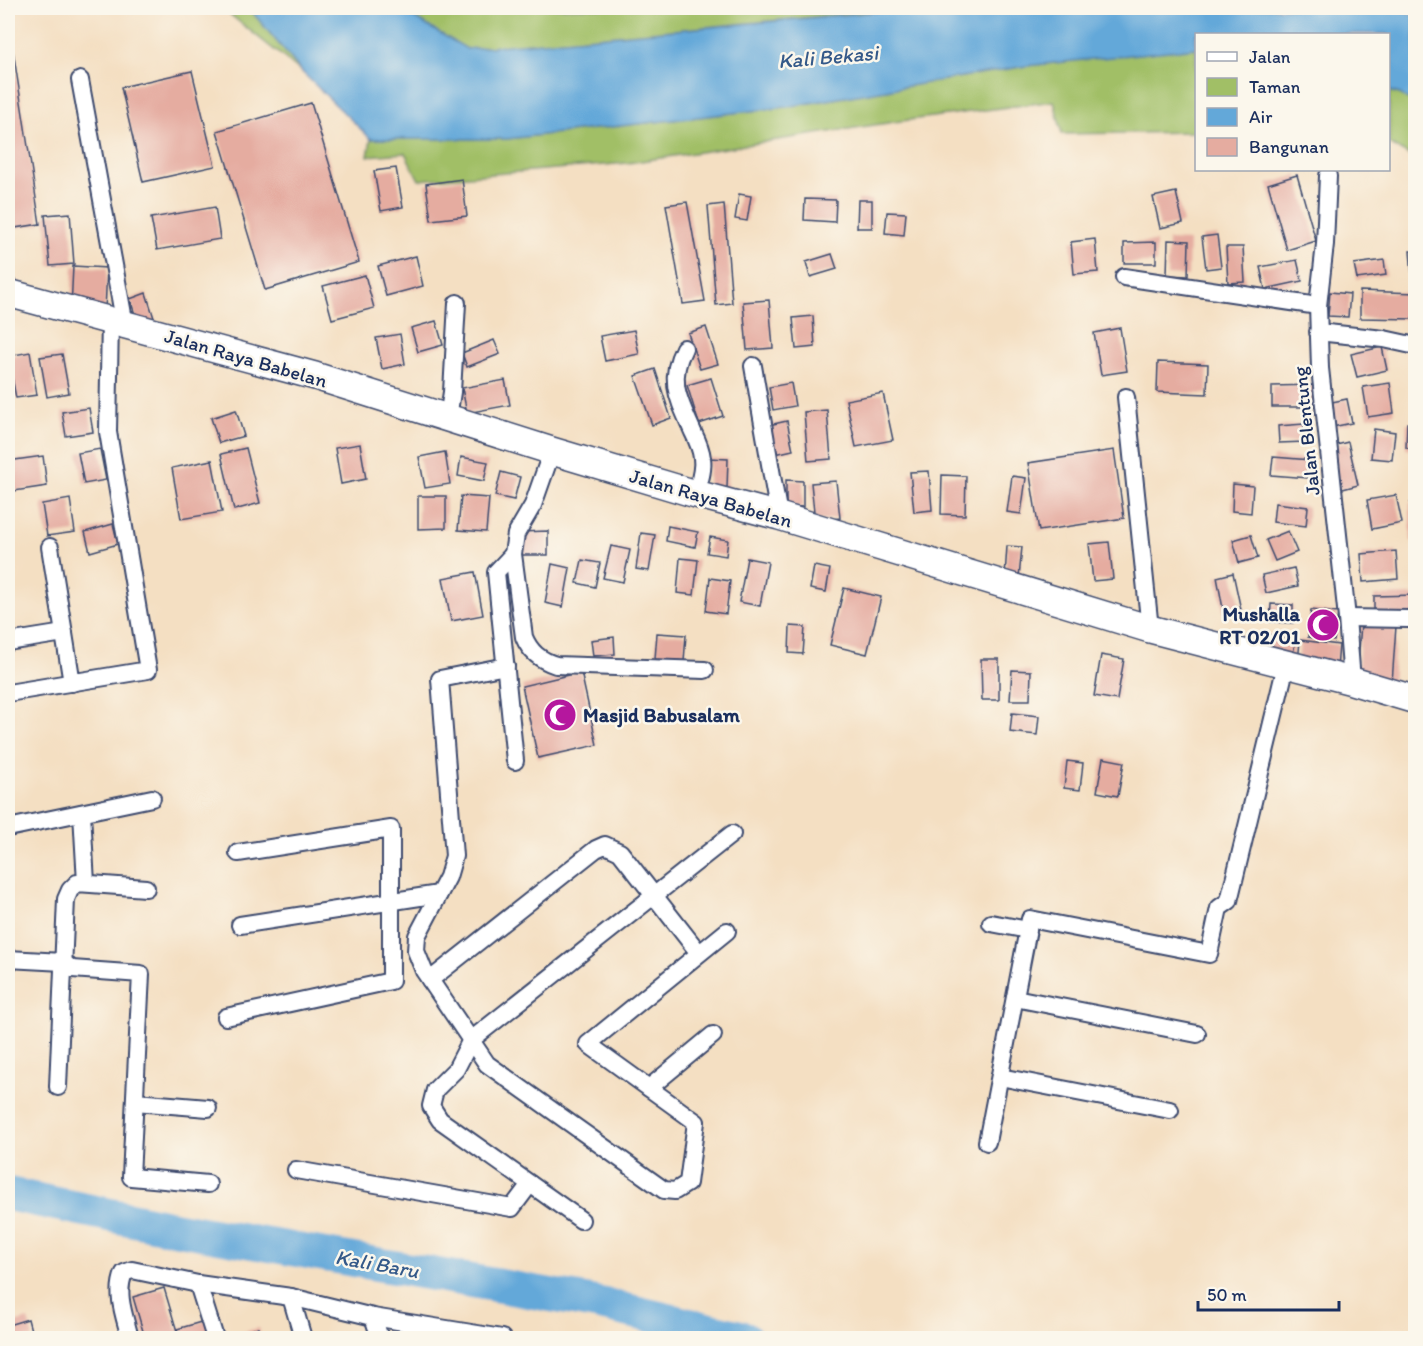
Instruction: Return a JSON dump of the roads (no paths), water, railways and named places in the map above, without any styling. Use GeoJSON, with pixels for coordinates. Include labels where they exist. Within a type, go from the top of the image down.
{"type":"FeatureCollection","features":[{"type":"Feature","properties":{"kind":"main road","name":"Jalan Raya Babelan"},"geometry":{"type":"LineString","coordinates":[[8,293],[315,376],[552,452],[778,516],[1150,629],[1352,681],[1416,700]]}},
{"type":"Feature","properties":{"kind":"street"},"geometry":{"type":"LineString","coordinates":[[8,693],[148,670],[108,432],[117,322],[80,80]]}},
{"type":"Feature","properties":{"kind":"street","name":"Jalan Blentung"},"geometry":{"type":"LineString","coordinates":[[1328,176],[1318,332],[1352,681]]}},
{"type":"Feature","properties":{"kind":"street"},"geometry":{"type":"LineString","coordinates":[[1124,277],[1318,306]]}},
{"type":"Feature","properties":{"kind":"street"},"geometry":{"type":"LineString","coordinates":[[448,418],[452,392],[457,303]]}},
{"type":"Feature","properties":{"kind":"street"},"geometry":{"type":"LineString","coordinates":[[1318,332],[1416,345]]}},
{"type":"Feature","properties":{"kind":"street"},"geometry":{"type":"LineString","coordinates":[[684,348],[677,362],[675,380],[683,408],[701,450],[703,467],[696,494]]}},
{"type":"Feature","properties":{"kind":"street"},"geometry":{"type":"LineString","coordinates":[[753,366],[778,516]]}},
{"type":"Feature","properties":{"kind":"street"},"geometry":{"type":"LineString","coordinates":[[1126,397],[1150,629]]}},
{"type":"Feature","properties":{"kind":"street"},"geometry":{"type":"LineString","coordinates":[[552,452],[533,505],[516,534],[513,554],[524,637],[535,655],[556,665],[705,670]]}},
{"type":"Feature","properties":{"kind":"street"},"geometry":{"type":"LineString","coordinates":[[50,547],[72,683]]}},
{"type":"Feature","properties":{"kind":"street"},"geometry":{"type":"LineString","coordinates":[[513,554],[496,572],[515,761]]}},
{"type":"Feature","properties":{"kind":"street"},"geometry":{"type":"LineString","coordinates":[[1347,618],[1408,620],[1416,617]]}},
{"type":"Feature","properties":{"kind":"street"},"geometry":{"type":"LineString","coordinates":[[8,642],[64,633]]}},
{"type":"Feature","properties":{"kind":"street"},"geometry":{"type":"LineString","coordinates":[[987,1142],[1030,919],[1209,954],[1219,908],[1229,901],[1286,664]]}},
{"type":"Feature","properties":{"kind":"street"},"geometry":{"type":"LineString","coordinates":[[506,666],[440,679],[454,856],[448,877],[417,936],[416,951],[424,971],[487,1064],[664,1190],[675,1191],[688,1183],[696,1122],[588,1044],[727,931]]}},
{"type":"Feature","properties":{"kind":"street"},"geometry":{"type":"LineString","coordinates":[[8,828],[152,798]]}},
{"type":"Feature","properties":{"kind":"street"},"geometry":{"type":"LineString","coordinates":[[82,813],[86,883]]}},
{"type":"Feature","properties":{"kind":"street"},"geometry":{"type":"LineString","coordinates":[[226,1017],[391,981],[391,829],[238,853]]}},
{"type":"Feature","properties":{"kind":"street"},"geometry":{"type":"LineString","coordinates":[[581,1220],[440,1120],[431,1106],[435,1090],[456,1069],[471,1040],[732,834]]}},
{"type":"Feature","properties":{"kind":"street"},"geometry":{"type":"LineString","coordinates":[[430,980],[596,849],[605,845],[620,852],[699,953]]}},
{"type":"Feature","properties":{"kind":"street"},"geometry":{"type":"LineString","coordinates":[[58,1087],[66,899],[70,890],[77,883],[146,888]]}},
{"type":"Feature","properties":{"kind":"street"},"geometry":{"type":"LineString","coordinates":[[240,925],[439,894]]}},
{"type":"Feature","properties":{"kind":"street"},"geometry":{"type":"LineString","coordinates":[[991,923],[1028,930]]}},
{"type":"Feature","properties":{"kind":"street"},"geometry":{"type":"LineString","coordinates":[[8,959],[63,962],[72,969],[141,974],[131,1176],[208,1184]]}},
{"type":"Feature","properties":{"kind":"street"},"geometry":{"type":"LineString","coordinates":[[1015,998],[1197,1034]]}},
{"type":"Feature","properties":{"kind":"street"},"geometry":{"type":"LineString","coordinates":[[649,1088],[713,1035]]}},
{"type":"Feature","properties":{"kind":"street"},"geometry":{"type":"LineString","coordinates":[[1000,1077],[1170,1110]]}},
{"type":"Feature","properties":{"kind":"street"},"geometry":{"type":"LineString","coordinates":[[135,1102],[208,1108]]}},
{"type":"Feature","properties":{"kind":"street"},"geometry":{"type":"LineString","coordinates":[[296,1170],[512,1208],[530,1184]]}},
{"type":"Feature","properties":{"kind":"street"},"geometry":{"type":"LineString","coordinates":[[130,1338],[119,1285],[124,1273],[132,1270],[198,1284],[291,1297],[461,1336],[502,1338]]}},
{"type":"Feature","properties":{"kind":"street"},"geometry":{"type":"LineString","coordinates":[[198,1284],[214,1338]]}},
{"type":"Feature","properties":{"kind":"street"},"geometry":{"type":"LineString","coordinates":[[291,1297],[303,1338]]}},
{"type":"Feature","properties":{"kind":"street"},"geometry":{"type":"LineString","coordinates":[[373,1317],[380,1338]]}},
{"type":"Feature","properties":{"kind":"water","name":"Kali Bekasi"},"geometry":{"type":"Polygon","coordinates":[[[249,8],[397,8],[467,49],[919,8],[1394,8],[1415,15],[1415,104],[1400,94],[1390,91],[1390,33],[1195,33],[1195,48],[1026,66],[786,107],[507,139],[371,139],[303,73],[249,8]]]}},
{"type":"Feature","properties":{"kind":"waterway","name":"Kali Baru"},"geometry":{"type":"LineString","coordinates":[[8,1194],[173,1228],[596,1303],[745,1338]]}},
{"type":"Feature","properties":{"kind":"place","name":"Mushalla RT 02/01"},"geometry":{"type":"Point","coordinates":[1323,625]}},
{"type":"Feature","properties":{"kind":"place","name":"Masjid Babusalam"},"geometry":{"type":"Point","coordinates":[560,715]}}]}
